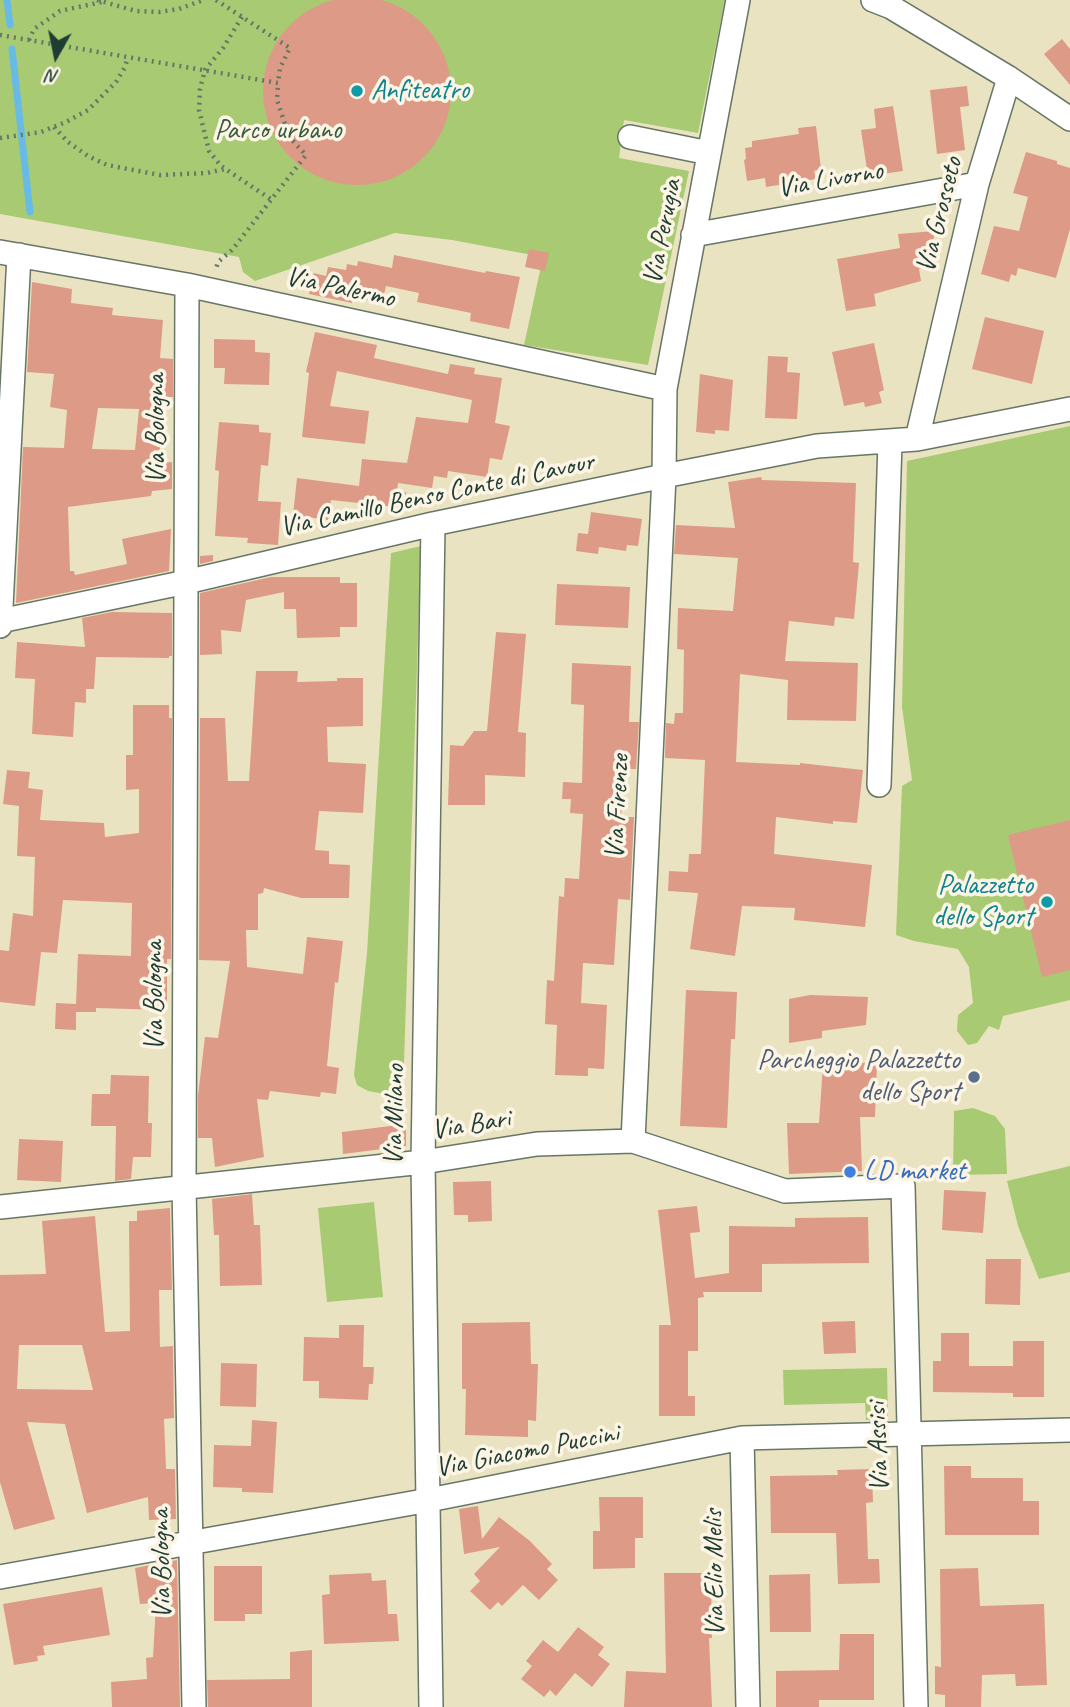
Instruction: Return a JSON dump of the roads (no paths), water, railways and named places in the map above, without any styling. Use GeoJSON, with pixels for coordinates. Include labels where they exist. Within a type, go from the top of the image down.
{"type":"FeatureCollection","features":[{"type":"Feature","properties":{"kind":"street","name":"Via Perugia"},"geometry":{"type":"LineString","coordinates":[[664,476],[665,389],[738,0]]}},
{"type":"Feature","properties":{"kind":"street"},"geometry":{"type":"LineString","coordinates":[[873,0],[891,7],[1009,78],[1070,119]]}},
{"type":"Feature","properties":{"kind":"street","name":"Via Grosseto"},"geometry":{"type":"LineString","coordinates":[[917,439],[977,184],[1009,78]]}},
{"type":"Feature","properties":{"kind":"street"},"geometry":{"type":"LineString","coordinates":[[630,137],[709,153]]}},
{"type":"Feature","properties":{"kind":"street","name":"Via Livorno"},"geometry":{"type":"LineString","coordinates":[[692,235],[977,184]]}},
{"type":"Feature","properties":{"kind":"street"},"geometry":{"type":"LineString","coordinates":[[0,622],[10,254]]}},
{"type":"Feature","properties":{"kind":"street","name":"Via Palermo"},"geometry":{"type":"LineString","coordinates":[[10,254],[187,285],[665,389]]}},
{"type":"Feature","properties":{"kind":"street","name":"Via Bologna"},"geometry":{"type":"LineString","coordinates":[[187,285],[184,1186],[194,1707]]}},
{"type":"Feature","properties":{"kind":"street","name":"Via Camillo Benso Conte di Cavour"},"geometry":{"type":"LineString","coordinates":[[0,622],[187,582],[433,524],[664,476],[817,446],[917,439],[1070,409]]}},
{"type":"Feature","properties":{"kind":"street"},"geometry":{"type":"LineString","coordinates":[[879,785],[890,442]]}},
{"type":"Feature","properties":{"kind":"street","name":"Via Firenze"},"geometry":{"type":"LineString","coordinates":[[633,1141],[664,476]]}},
{"type":"Feature","properties":{"kind":"street","name":"Via Milano"},"geometry":{"type":"LineString","coordinates":[[430,1707],[423,1162],[433,524]]}},
{"type":"Feature","properties":{"kind":"street","name":"Via Bari"},"geometry":{"type":"LineString","coordinates":[[0,1207],[423,1162],[537,1144],[633,1141],[785,1191],[903,1186]]}},
{"type":"Feature","properties":{"kind":"street","name":"Via Assisi"},"geometry":{"type":"LineString","coordinates":[[903,1186],[916,1707]]}},
{"type":"Feature","properties":{"kind":"street","name":"Via Giacomo Puccini"},"geometry":{"type":"LineString","coordinates":[[0,1577],[429,1500],[742,1438],[1070,1430]]}},
{"type":"Feature","properties":{"kind":"street","name":"Via Elio Melis"},"geometry":{"type":"LineString","coordinates":[[742,1438],[748,1707]]}},
{"type":"Feature","properties":{"kind":"waterway"},"geometry":{"type":"LineString","coordinates":[[7,0],[10,25]]}},
{"type":"Feature","properties":{"kind":"waterway"},"geometry":{"type":"LineString","coordinates":[[12,49],[30,212]]}},
{"type":"Feature","properties":{"kind":"place","name":"Anfiteatro"},"geometry":{"type":"Point","coordinates":[357,91]}},
{"type":"Feature","properties":{"kind":"place","name":"Palazzetto dello Sport"},"geometry":{"type":"Point","coordinates":[1047,902]}},
{"type":"Feature","properties":{"kind":"place","name":"Parcheggio Palazzetto dello Sport"},"geometry":{"type":"Point","coordinates":[974,1077]}},
{"type":"Feature","properties":{"kind":"place","name":"LD market"},"geometry":{"type":"Point","coordinates":[850,1172]}},
{"type":"Feature","properties":{"kind":"park label","name":"Parco urbano"},"geometry":{"type":"Point","coordinates":[278,131]}}]}
